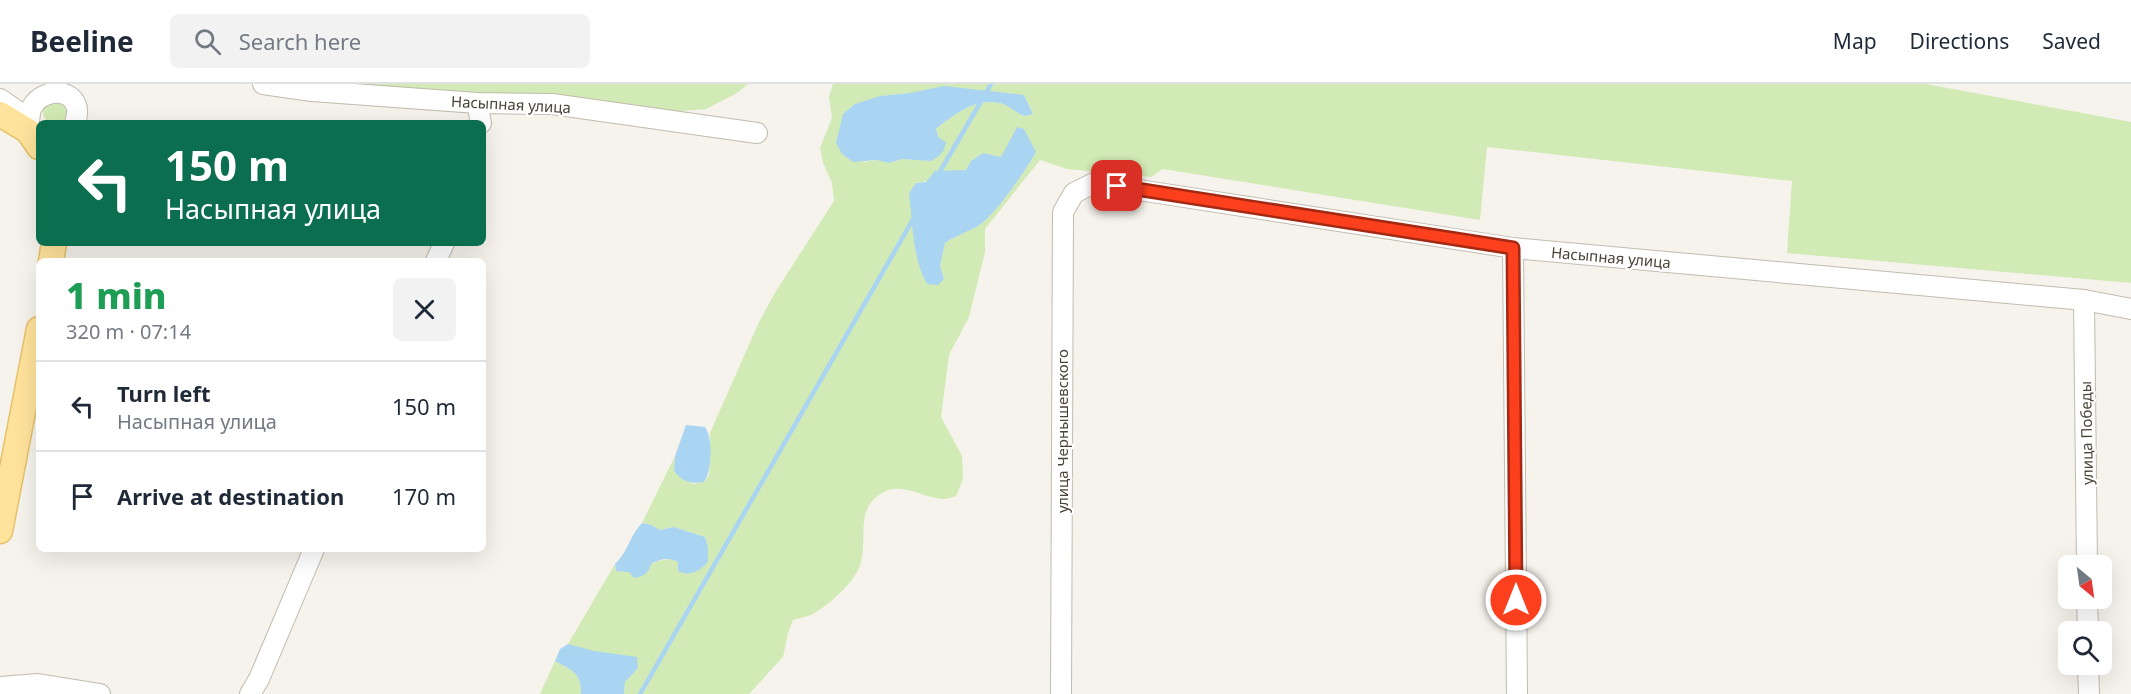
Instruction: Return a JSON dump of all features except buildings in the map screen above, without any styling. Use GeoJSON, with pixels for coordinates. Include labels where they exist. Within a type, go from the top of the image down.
{"type":"FeatureCollection","features":[{"type":"Feature","properties":{"kind":"main road"},"geometry":{"type":"LineString","coordinates":[[0,114],[34,139]]}},
{"type":"Feature","properties":{"kind":"main road"},"geometry":{"type":"LineString","coordinates":[[0,531],[36,345]]}},
{"type":"Feature","properties":{"kind":"street","name":"Насыпная улица"},"geometry":{"type":"LineString","coordinates":[[263,84],[312,91],[477,103],[552,104],[757,133]]}},
{"type":"Feature","properties":{"kind":"street"},"geometry":{"type":"LineString","coordinates":[[34,139],[31,107],[43,93],[55,89],[75,89],[78,114],[76,120]]}},
{"type":"Feature","properties":{"kind":"street"},"geometry":{"type":"LineString","coordinates":[[0,99],[20,113],[34,139]]}},
{"type":"Feature","properties":{"kind":"street"},"geometry":{"type":"LineString","coordinates":[[477,103],[480,120]]}},
{"type":"Feature","properties":{"kind":"street","name":"Насыпная улица"},"geometry":{"type":"LineString","coordinates":[[1094,183],[1513,248],[2084,300],[2131,309]]}},
{"type":"Feature","properties":{"kind":"street","name":"улица Чернышевского"},"geometry":{"type":"LineString","coordinates":[[1061,694],[1063,212],[1074,193],[1094,183]]}},
{"type":"Feature","properties":{"kind":"street"},"geometry":{"type":"LineString","coordinates":[[1513,248],[1517,694]]}},
{"type":"Feature","properties":{"kind":"street","name":"улица Победы"},"geometry":{"type":"LineString","coordinates":[[2084,300],[2087,555]]}},
{"type":"Feature","properties":{"kind":"street"},"geometry":{"type":"LineString","coordinates":[[250,694],[259,679],[313,552]]}},
{"type":"Feature","properties":{"kind":"street"},"geometry":{"type":"LineString","coordinates":[[2088,675],[2089,694]]}},
{"type":"Feature","properties":{"kind":"street"},"geometry":{"type":"LineString","coordinates":[[0,687],[38,684],[100,694]]}},
{"type":"Feature","properties":{"kind":"green space"},"geometry":{"type":"Polygon","coordinates":[[[358,84],[748,84],[737,93],[706,109],[669,112],[358,84]]]}},
{"type":"Feature","properties":{"kind":"green space"},"geometry":{"type":"Polygon","coordinates":[[[833,84],[1926,84],[2131,122],[2131,283],[1787,253],[1792,181],[1487,147],[1480,220],[1163,169],[1151,177],[1067,169],[1040,160],[985,229],[985,252],[969,317],[949,355],[941,417],[962,456],[963,479],[956,496],[943,499],[906,490],[891,489],[875,498],[865,514],[863,552],[854,577],[825,606],[811,615],[793,620],[783,657],[749,694],[624,694],[625,682],[638,668],[568,644],[615,564],[616,571],[671,559],[678,562],[705,537],[674,527],[660,530],[642,523],[675,456],[674,471],[693,484],[704,482],[709,475],[710,433],[759,322],[776,291],[834,201],[832,183],[823,163],[820,148],[832,118],[829,97],[833,84]],[[910,93],[880,96],[863,162],[876,160],[889,163],[902,159],[931,161],[939,138],[936,129],[959,112],[975,104],[993,102],[1003,104],[1024,116],[1033,113],[1024,95],[910,93]],[[1036,152],[1001,157],[983,153],[971,161],[966,170],[916,183],[915,250],[944,279],[940,266],[945,243],[978,226],[993,213],[1036,152]]]}},
{"type":"Feature","properties":{"kind":"green space"},"geometry":{"type":"Polygon","coordinates":[[[50,101],[60,101],[66,107],[66,117],[63,120],[47,120],[44,117],[44,107],[50,101]]]}},
{"type":"Feature","properties":{"kind":"green space"},"geometry":{"type":"Polygon","coordinates":[[[555,661],[575,673],[581,687],[581,694],[540,694],[555,661]]]}},
{"type":"Feature","properties":{"kind":"water"},"geometry":{"type":"Polygon","coordinates":[[[944,86],[1024,95],[1033,114],[1024,116],[1003,104],[993,102],[975,104],[936,129],[939,138],[946,142],[944,150],[931,161],[902,159],[889,163],[876,160],[853,162],[842,154],[836,143],[843,114],[855,104],[880,96],[944,86]]]}},
{"type":"Feature","properties":{"kind":"water"},"geometry":{"type":"Polygon","coordinates":[[[1017,127],[1024,129],[1036,152],[1010,192],[985,221],[945,243],[940,266],[944,279],[938,285],[927,284],[918,263],[909,193],[916,183],[926,182],[935,171],[966,170],[971,161],[983,153],[1001,157],[1017,127]]]}},
{"type":"Feature","properties":{"kind":"water"},"geometry":{"type":"Polygon","coordinates":[[[686,425],[705,427],[708,432],[710,462],[704,482],[687,481],[674,471],[675,456],[686,425]]]}},
{"type":"Feature","properties":{"kind":"water"},"geometry":{"type":"Polygon","coordinates":[[[642,523],[660,530],[674,527],[705,537],[708,562],[691,573],[678,571],[678,562],[668,559],[651,564],[647,572],[634,578],[629,572],[616,571],[615,564],[642,523]]]}},
{"type":"Feature","properties":{"kind":"water"},"geometry":{"type":"Polygon","coordinates":[[[568,644],[594,651],[637,657],[638,668],[625,682],[624,694],[581,694],[581,687],[575,673],[555,661],[560,649],[568,644]]]}},
{"type":"Feature","properties":{"kind":"waterway"},"geometry":{"type":"LineString","coordinates":[[938,175],[991,84]]}},
{"type":"Feature","properties":{"kind":"waterway"},"geometry":{"type":"LineString","coordinates":[[640,694],[915,216]]}},
{"type":"Feature","properties":{"kind":"route"},"geometry":{"type":"LineString","coordinates":[[1117,186],[1513,248],[1516,600]]}}]}
